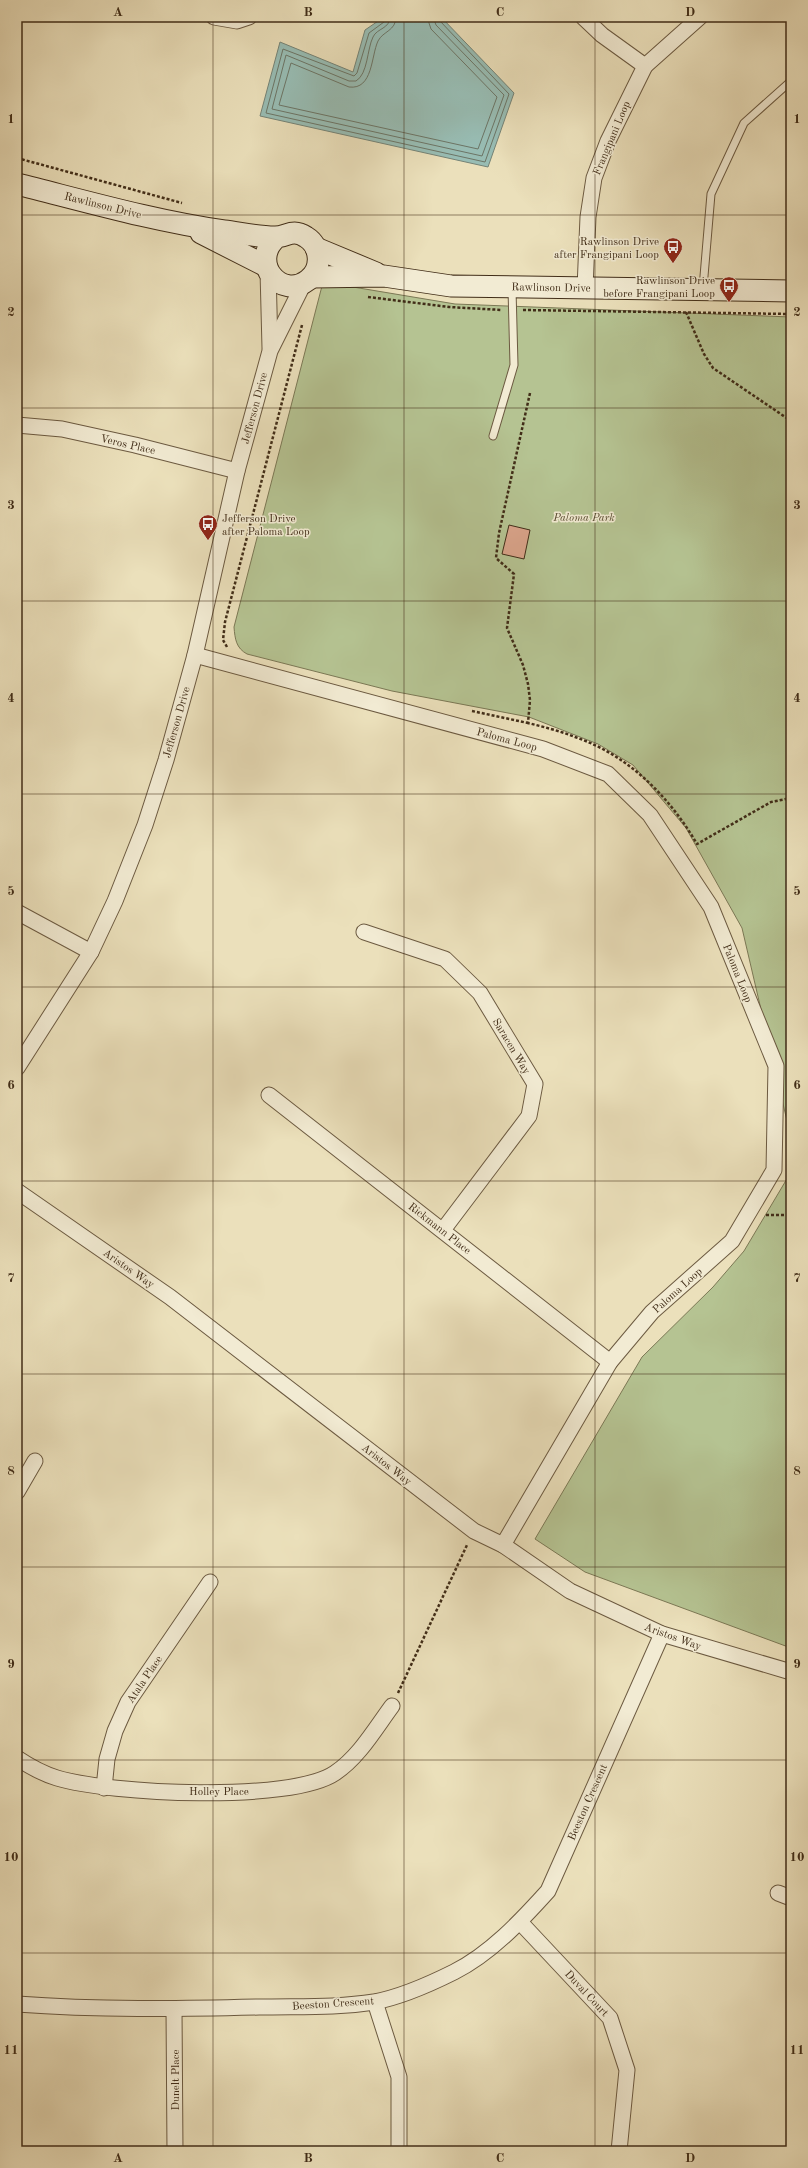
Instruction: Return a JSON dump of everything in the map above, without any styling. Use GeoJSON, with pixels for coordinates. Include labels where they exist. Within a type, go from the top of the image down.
{"type":"FeatureCollection","features":[{"type":"Feature","properties":{"kind":"street"},"geometry":{"type":"LineString","coordinates":[[214,17],[225,20],[237,20],[249,17]]}},
{"type":"Feature","properties":{"kind":"street"},"geometry":{"type":"LineString","coordinates":[[583,17],[645,66]]}},
{"type":"Feature","properties":{"kind":"street","name":"Frangipani Loop"},"geometry":{"type":"LineString","coordinates":[[585,288],[588,217],[594,178],[608,142],[645,66],[700,17]]}},
{"type":"Feature","properties":{"kind":"street","name":"Rawlinson Drive"},"geometry":{"type":"LineString","coordinates":[[17,184],[188,226],[276,238],[291,232],[301,234],[310,240],[316,248],[384,276]]}},
{"type":"Feature","properties":{"kind":"street","name":"Rawlinson Drive"},"geometry":{"type":"LineString","coordinates":[[188,226],[267,269],[275,280],[294,286],[308,280],[384,276],[451,286],[791,291]]}},
{"type":"Feature","properties":{"kind":"street"},"geometry":{"type":"LineString","coordinates":[[267,269],[267,250],[276,238]]}},
{"type":"Feature","properties":{"kind":"street"},"geometry":{"type":"LineString","coordinates":[[308,280],[319,263],[316,248]]}},
{"type":"Feature","properties":{"kind":"street","name":"Jefferson Drive"},"geometry":{"type":"LineString","coordinates":[[267,269],[270,351]]}},
{"type":"Feature","properties":{"kind":"street","name":"Jefferson Drive"},"geometry":{"type":"LineString","coordinates":[[17,1068],[91,952],[115,901],[144,825],[166,760],[195,655],[237,470],[270,351],[308,280]]}},
{"type":"Feature","properties":{"kind":"street","name":"Veros Place"},"geometry":{"type":"LineString","coordinates":[[17,425],[69,431],[135,444],[237,470]]}},
{"type":"Feature","properties":{"kind":"street","name":"Paloma Loop"},"geometry":{"type":"LineString","coordinates":[[195,655],[543,749],[608,774],[650,815],[711,907],[776,1066],[774,1170],[732,1241],[652,1312],[610,1362],[503,1545]]}},
{"type":"Feature","properties":{"kind":"street"},"geometry":{"type":"LineString","coordinates":[[17,912],[91,952]]}},
{"type":"Feature","properties":{"kind":"street","name":"Saracen Way"},"geometry":{"type":"LineString","coordinates":[[364,932],[445,959],[480,993],[535,1084],[529,1116],[443,1230]]}},
{"type":"Feature","properties":{"kind":"street","name":"Rickmann Place"},"geometry":{"type":"LineString","coordinates":[[269,1095],[610,1362]]}},
{"type":"Feature","properties":{"kind":"street","name":"Aristos Way"},"geometry":{"type":"LineString","coordinates":[[17,1191],[170,1297],[474,1531],[503,1545],[570,1591],[662,1634],[791,1672]]}},
{"type":"Feature","properties":{"kind":"street"},"geometry":{"type":"LineString","coordinates":[[17,1492],[35,1461]]}},
{"type":"Feature","properties":{"kind":"street","name":"Atala Place"},"geometry":{"type":"LineString","coordinates":[[104,1788],[107,1759],[116,1730],[128,1702],[210,1582]]}},
{"type":"Feature","properties":{"kind":"street","name":"Beeston Crescent"},"geometry":{"type":"LineString","coordinates":[[17,2004],[58,2007],[174,2009],[328,2005],[375,2002],[407,1992],[455,1971],[490,1948],[520,1922],[548,1891],[662,1634]]}},
{"type":"Feature","properties":{"kind":"street","name":"Holley Place"},"geometry":{"type":"LineString","coordinates":[[17,1758],[25,1764],[57,1778],[104,1788],[229,1792],[275,1791],[310,1785],[335,1773],[354,1758],[392,1706]]}},
{"type":"Feature","properties":{"kind":"street","name":"Duval Court"},"geometry":{"type":"LineString","coordinates":[[520,1922],[610,2018],[627,2070],[619,2151]]}},
{"type":"Feature","properties":{"kind":"street"},"geometry":{"type":"LineString","coordinates":[[375,2002],[399,2077],[399,2151]]}},
{"type":"Feature","properties":{"kind":"street","name":"Dunelt Place"},"geometry":{"type":"LineString","coordinates":[[174,2009],[175,2151]]}},
{"type":"Feature","properties":{"kind":"lane"},"geometry":{"type":"LineString","coordinates":[[702,289],[711,194],[744,123],[791,81]]}},
{"type":"Feature","properties":{"kind":"lane"},"geometry":{"type":"LineString","coordinates":[[493,436],[514,365],[512,287]]}},
{"type":"Feature","properties":{"kind":"path"},"geometry":{"type":"LineString","coordinates":[[17,158],[183,203]]}},
{"type":"Feature","properties":{"kind":"path"},"geometry":{"type":"LineString","coordinates":[[686,312],[704,354],[713,368],[791,420]]}},
{"type":"Feature","properties":{"kind":"path"},"geometry":{"type":"LineString","coordinates":[[765,313],[791,314]]}},
{"type":"Feature","properties":{"kind":"path"},"geometry":{"type":"LineString","coordinates":[[231,652],[223,640],[225,622],[303,322]]}},
{"type":"Feature","properties":{"kind":"path"},"geometry":{"type":"LineString","coordinates":[[528,723],[530,700],[528,684],[523,665],[507,628],[514,574],[496,558],[499,533],[530,393]]}},
{"type":"Feature","properties":{"kind":"path"},"geometry":{"type":"LineString","coordinates":[[466,710],[528,723],[577,737],[609,753],[632,768],[659,792],[685,823],[697,844],[771,802],[791,798]]}},
{"type":"Feature","properties":{"kind":"path"},"geometry":{"type":"LineString","coordinates":[[747,1214],[791,1215]]}},
{"type":"Feature","properties":{"kind":"path"},"geometry":{"type":"LineString","coordinates":[[392,1706],[445,1589],[474,1531]]}},
{"type":"Feature","properties":{"kind":"green space","name":"Paloma Park"},"geometry":{"type":"Polygon","coordinates":[[[323,282],[455,304],[791,317],[791,1138],[742,928],[686,828],[633,765],[598,744],[529,717],[392,691],[247,654],[238,646],[234,627],[323,282]]]}},
{"type":"Feature","properties":{"kind":"green space"},"geometry":{"type":"Polygon","coordinates":[[[791,1172],[791,1648],[585,1572],[535,1539],[642,1357],[713,1287],[744,1251],[791,1172]]]}},
{"type":"Feature","properties":{"kind":"water"},"geometry":{"type":"Polygon","coordinates":[[[384,17],[441,17],[514,93],[488,167],[260,116],[280,42],[353,72],[365,30],[384,17]]]}},
{"type":"Feature","properties":{"kind":"building"},"geometry":{"type":"Polygon","coordinates":[[[509,525],[530,530],[524,559],[502,554],[509,525]]]}},
{"type":"Feature","properties":{"kind":"place","name":"Rawlinson Drive after Frangipani Loop"},"geometry":{"type":"Point","coordinates":[673,264]}},
{"type":"Feature","properties":{"kind":"place","name":"Rawlinson Drive before Frangipani Loop"},"geometry":{"type":"Point","coordinates":[729,303]}},
{"type":"Feature","properties":{"kind":"place","name":"Jefferson Drive after Paloma Loop"},"geometry":{"type":"Point","coordinates":[208,541]}}]}
